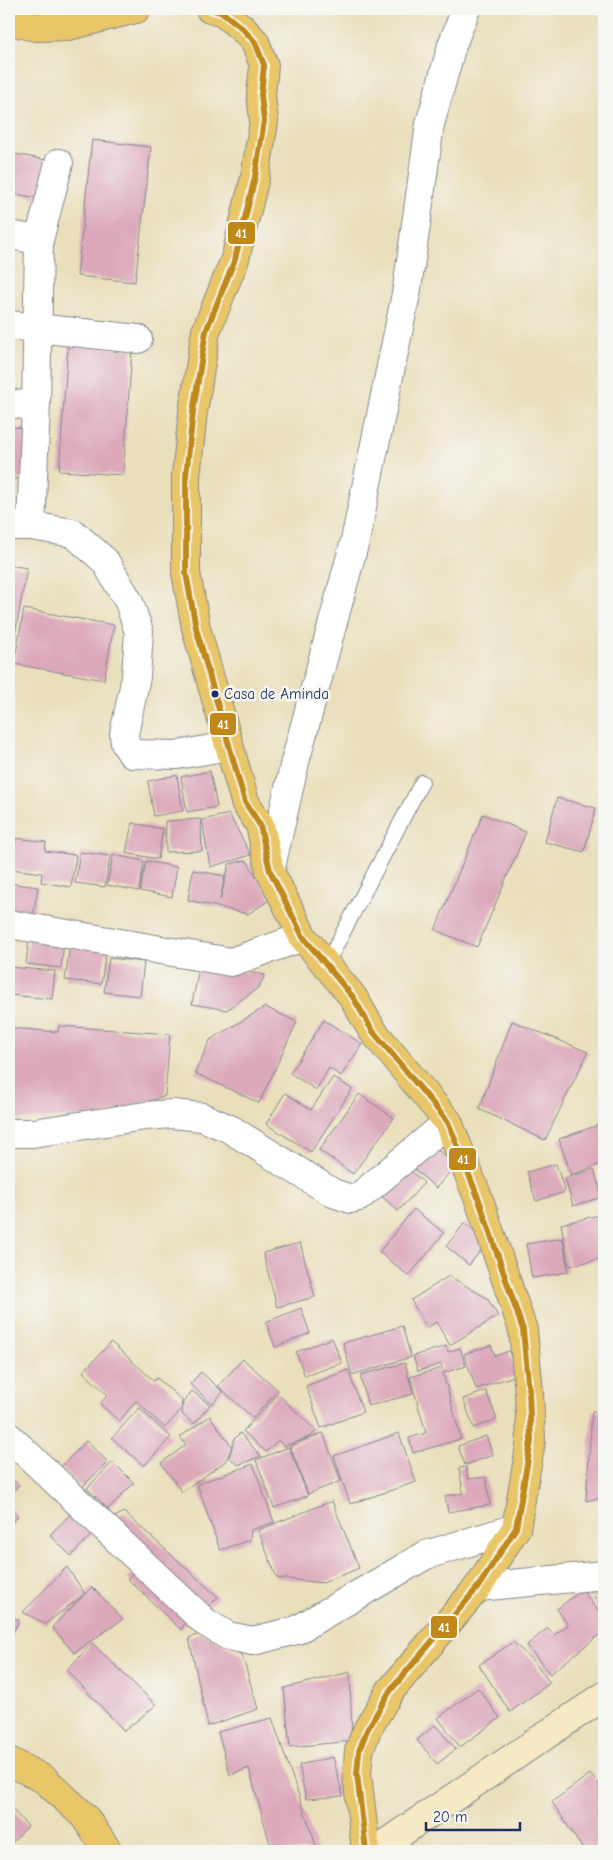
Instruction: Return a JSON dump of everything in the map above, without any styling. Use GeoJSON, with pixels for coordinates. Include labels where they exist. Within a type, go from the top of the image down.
{"type":"FeatureCollection","features":[{"type":"Feature","properties":{"kind":"highway"},"geometry":{"type":"LineString","coordinates":[[9,21],[35,27],[68,26],[136,9]]}},
{"type":"Feature","properties":{"kind":"highway"},"geometry":{"type":"LineString","coordinates":[[210,9],[223,13],[242,28],[254,42],[264,65],[261,95],[264,121],[255,176],[235,258],[206,331],[193,412],[186,476],[186,573],[196,628],[245,802],[260,825],[270,871],[303,937],[353,997],[372,1030],[448,1122],[496,1246],[523,1330],[529,1392],[531,1441],[516,1528],[478,1586],[390,1691],[367,1730],[359,1751],[357,1774],[366,1851]]}},
{"type":"Feature","properties":{"kind":"highway"},"geometry":{"type":"LineString","coordinates":[[9,1761],[45,1780],[84,1816],[108,1851]]}},
{"type":"Feature","properties":{"kind":"street"},"geometry":{"type":"LineString","coordinates":[[270,871],[295,762],[355,541],[407,289],[430,124],[452,45],[466,9]]}},
{"type":"Feature","properties":{"kind":"street"},"geometry":{"type":"LineString","coordinates":[[59,163],[39,240],[36,405],[20,526],[73,534],[105,562],[129,602],[139,632],[136,677],[124,734],[125,743],[132,754],[178,756],[229,746]]}},
{"type":"Feature","properties":{"kind":"street"},"geometry":{"type":"LineString","coordinates":[[9,235],[39,240]]}},
{"type":"Feature","properties":{"kind":"street"},"geometry":{"type":"LineString","coordinates":[[9,325],[138,339]]}},
{"type":"Feature","properties":{"kind":"street"},"geometry":{"type":"LineString","coordinates":[[9,404],[36,405]]}},
{"type":"Feature","properties":{"kind":"street"},"geometry":{"type":"LineString","coordinates":[[9,924],[231,962],[303,937]]}},
{"type":"Feature","properties":{"kind":"street"},"geometry":{"type":"LineString","coordinates":[[9,1133],[33,1133],[163,1114],[202,1117],[230,1129],[333,1193],[351,1199],[359,1197],[448,1122]]}},
{"type":"Feature","properties":{"kind":"street"},"geometry":{"type":"LineString","coordinates":[[9,1437],[205,1622],[228,1636],[253,1641],[297,1630],[426,1555],[516,1528]]}},
{"type":"Feature","properties":{"kind":"street"},"geometry":{"type":"LineString","coordinates":[[478,1586],[604,1575]]}},
{"type":"Feature","properties":{"kind":"street"},"geometry":{"type":"LineString","coordinates":[[374,1851],[604,1696]]}},
{"type":"Feature","properties":{"kind":"lane"},"geometry":{"type":"LineString","coordinates":[[326,965],[422,782]]}},
{"type":"Feature","properties":{"kind":"building"},"geometry":{"type":"Polygon","coordinates":[[[92,140],[151,147],[135,282],[77,276],[92,140]]]}},
{"type":"Feature","properties":{"kind":"building"},"geometry":{"type":"Polygon","coordinates":[[[9,153],[46,160],[39,198],[9,193],[9,153]]]}},
{"type":"Feature","properties":{"kind":"building"},"geometry":{"type":"Polygon","coordinates":[[[9,258],[14,259],[10,300],[9,300],[9,258]]]}},
{"type":"Feature","properties":{"kind":"building"},"geometry":{"type":"Polygon","coordinates":[[[68,345],[132,350],[123,475],[59,471],[68,345]]]}},
{"type":"Feature","properties":{"kind":"building"},"geometry":{"type":"Polygon","coordinates":[[[9,427],[27,428],[25,479],[9,479],[9,427]]]}},
{"type":"Feature","properties":{"kind":"building"},"geometry":{"type":"Polygon","coordinates":[[[9,565],[27,568],[10,662],[9,662],[9,565]]]}},
{"type":"Feature","properties":{"kind":"building"},"geometry":{"type":"Polygon","coordinates":[[[24,609],[114,625],[104,680],[14,664],[24,609]]]}},
{"type":"Feature","properties":{"kind":"building"},"geometry":{"type":"Polygon","coordinates":[[[210,771],[217,807],[187,812],[181,777],[210,771]]]}},
{"type":"Feature","properties":{"kind":"building"},"geometry":{"type":"Polygon","coordinates":[[[177,775],[183,811],[154,816],[148,781],[177,775]]]}},
{"type":"Feature","properties":{"kind":"building"},"geometry":{"type":"Polygon","coordinates":[[[557,798],[596,808],[584,852],[545,842],[557,798]]]}},
{"type":"Feature","properties":{"kind":"building"},"geometry":{"type":"Polygon","coordinates":[[[229,814],[251,855],[210,867],[202,820],[229,814]]]}},
{"type":"Feature","properties":{"kind":"building"},"geometry":{"type":"Polygon","coordinates":[[[483,814],[526,832],[477,947],[435,930],[483,814]]]}},
{"type":"Feature","properties":{"kind":"building"},"geometry":{"type":"Polygon","coordinates":[[[201,819],[202,851],[166,852],[165,821],[201,819]]]}},
{"type":"Feature","properties":{"kind":"building"},"geometry":{"type":"Polygon","coordinates":[[[132,823],[163,829],[158,859],[126,853],[132,823]]]}},
{"type":"Feature","properties":{"kind":"building"},"geometry":{"type":"Polygon","coordinates":[[[16,838],[46,842],[45,851],[76,855],[71,887],[41,882],[42,873],[11,869],[16,838]]]}},
{"type":"Feature","properties":{"kind":"building"},"geometry":{"type":"Polygon","coordinates":[[[80,852],[110,856],[105,887],[75,883],[80,852]]]}},
{"type":"Feature","properties":{"kind":"building"},"geometry":{"type":"Polygon","coordinates":[[[113,855],[144,861],[139,891],[107,885],[113,855]]]}},
{"type":"Feature","properties":{"kind":"building"},"geometry":{"type":"Polygon","coordinates":[[[246,860],[271,899],[248,914],[188,900],[193,870],[225,876],[220,900],[229,864],[246,860]]]}},
{"type":"Feature","properties":{"kind":"building"},"geometry":{"type":"Polygon","coordinates":[[[146,861],[177,867],[172,897],[140,891],[146,861]]]}},
{"type":"Feature","properties":{"kind":"building"},"geometry":{"type":"Polygon","coordinates":[[[9,883],[38,887],[33,918],[9,915],[9,883]]]}},
{"type":"Feature","properties":{"kind":"building"},"geometry":{"type":"Polygon","coordinates":[[[30,930],[65,934],[61,968],[26,964],[30,930]]]}},
{"type":"Feature","properties":{"kind":"building"},"geometry":{"type":"Polygon","coordinates":[[[70,946],[106,950],[101,984],[65,980],[70,946]]]}},
{"type":"Feature","properties":{"kind":"building"},"geometry":{"type":"Polygon","coordinates":[[[109,958],[144,962],[140,996],[104,992],[109,958]]]}},
{"type":"Feature","properties":{"kind":"building"},"geometry":{"type":"Polygon","coordinates":[[[200,963],[265,975],[259,987],[227,1010],[192,1004],[200,963]]]}},
{"type":"Feature","properties":{"kind":"building"},"geometry":{"type":"Polygon","coordinates":[[[9,967],[55,971],[52,999],[9,995],[9,967]]]}},
{"type":"Feature","properties":{"kind":"building"},"geometry":{"type":"Polygon","coordinates":[[[265,1007],[297,1022],[259,1103],[195,1073],[210,1040],[265,1007]]]}},
{"type":"Feature","properties":{"kind":"building"},"geometry":{"type":"Polygon","coordinates":[[[324,1020],[362,1044],[341,1076],[329,1068],[316,1090],[290,1073],[324,1020]]]}},
{"type":"Feature","properties":{"kind":"building"},"geometry":{"type":"Polygon","coordinates":[[[512,1021],[588,1052],[545,1140],[479,1109],[512,1021]]]}},
{"type":"Feature","properties":{"kind":"building"},"geometry":{"type":"Polygon","coordinates":[[[59,1026],[170,1034],[165,1096],[100,1116],[9,1120],[9,1028],[58,1032],[59,1026]]]}},
{"type":"Feature","properties":{"kind":"building"},"geometry":{"type":"Polygon","coordinates":[[[333,1077],[352,1089],[311,1152],[266,1124],[285,1093],[311,1110],[333,1077]]]}},
{"type":"Feature","properties":{"kind":"building"},"geometry":{"type":"Polygon","coordinates":[[[359,1094],[394,1118],[353,1174],[319,1150],[359,1094]]]}},
{"type":"Feature","properties":{"kind":"building"},"geometry":{"type":"Polygon","coordinates":[[[604,1123],[604,1163],[571,1175],[559,1139],[604,1123]]]}},
{"type":"Feature","properties":{"kind":"building"},"geometry":{"type":"Polygon","coordinates":[[[433,1146],[456,1165],[436,1188],[414,1169],[433,1146]]]}},
{"type":"Feature","properties":{"kind":"building"},"geometry":{"type":"Polygon","coordinates":[[[556,1164],[565,1192],[536,1201],[527,1172],[556,1164]]]}},
{"type":"Feature","properties":{"kind":"building"},"geometry":{"type":"Polygon","coordinates":[[[405,1165],[424,1183],[398,1211],[378,1193],[405,1165]]]}},
{"type":"Feature","properties":{"kind":"building"},"geometry":{"type":"Polygon","coordinates":[[[594,1169],[602,1197],[573,1206],[565,1178],[594,1169]]]}},
{"type":"Feature","properties":{"kind":"building"},"geometry":{"type":"Polygon","coordinates":[[[414,1209],[444,1233],[409,1276],[379,1252],[414,1209]]]}},
{"type":"Feature","properties":{"kind":"building"},"geometry":{"type":"Polygon","coordinates":[[[604,1214],[604,1258],[569,1266],[561,1224],[604,1214]]]}},
{"type":"Feature","properties":{"kind":"building"},"geometry":{"type":"Polygon","coordinates":[[[465,1223],[488,1242],[469,1265],[446,1246],[465,1223]]]}},
{"type":"Feature","properties":{"kind":"building"},"geometry":{"type":"Polygon","coordinates":[[[563,1238],[568,1272],[532,1278],[526,1244],[563,1238]]]}},
{"type":"Feature","properties":{"kind":"building"},"geometry":{"type":"Polygon","coordinates":[[[300,1243],[315,1297],[277,1307],[263,1253],[300,1243]]]}},
{"type":"Feature","properties":{"kind":"building"},"geometry":{"type":"Polygon","coordinates":[[[449,1276],[487,1298],[498,1316],[450,1345],[436,1322],[427,1328],[411,1300],[449,1276]]]}},
{"type":"Feature","properties":{"kind":"building"},"geometry":{"type":"Polygon","coordinates":[[[301,1308],[310,1333],[275,1347],[266,1322],[301,1308]]]}},
{"type":"Feature","properties":{"kind":"building"},"geometry":{"type":"Polygon","coordinates":[[[402,1326],[411,1357],[352,1375],[343,1343],[402,1326]]]}},
{"type":"Feature","properties":{"kind":"building"},"geometry":{"type":"Polygon","coordinates":[[[332,1338],[342,1363],[305,1376],[296,1352],[332,1338]]]}},
{"type":"Feature","properties":{"kind":"building"},"geometry":{"type":"Polygon","coordinates":[[[111,1342],[154,1381],[157,1378],[182,1400],[181,1410],[165,1428],[136,1401],[119,1421],[100,1404],[108,1395],[83,1372],[111,1342]]]}},
{"type":"Feature","properties":{"kind":"building"},"geometry":{"type":"Polygon","coordinates":[[[491,1345],[495,1356],[509,1351],[517,1375],[476,1389],[464,1354],[491,1345]]]}},
{"type":"Feature","properties":{"kind":"building"},"geometry":{"type":"Polygon","coordinates":[[[446,1346],[448,1352],[460,1348],[466,1366],[443,1373],[461,1439],[413,1453],[409,1438],[426,1433],[410,1377],[442,1368],[441,1364],[418,1371],[413,1356],[446,1346]]]}},
{"type":"Feature","properties":{"kind":"building"},"geometry":{"type":"Polygon","coordinates":[[[243,1359],[278,1390],[253,1418],[218,1386],[243,1359]]]}},
{"type":"Feature","properties":{"kind":"building"},"geometry":{"type":"Polygon","coordinates":[[[405,1363],[413,1394],[368,1406],[360,1375],[405,1363]]]}},
{"type":"Feature","properties":{"kind":"building"},"geometry":{"type":"Polygon","coordinates":[[[348,1370],[363,1412],[321,1428],[306,1386],[348,1370]]]}},
{"type":"Feature","properties":{"kind":"building"},"geometry":{"type":"Polygon","coordinates":[[[201,1372],[223,1392],[212,1404],[190,1384],[201,1372]]]}},
{"type":"Feature","properties":{"kind":"building"},"geometry":{"type":"Polygon","coordinates":[[[192,1391],[210,1405],[194,1424],[182,1414],[183,1403],[192,1391]]]}},
{"type":"Feature","properties":{"kind":"building"},"geometry":{"type":"Polygon","coordinates":[[[486,1391],[497,1419],[474,1428],[463,1399],[486,1391]]]}},
{"type":"Feature","properties":{"kind":"building"},"geometry":{"type":"Polygon","coordinates":[[[278,1394],[316,1431],[310,1437],[284,1446],[278,1440],[266,1452],[243,1431],[278,1394]]]}},
{"type":"Feature","properties":{"kind":"building"},"geometry":{"type":"Polygon","coordinates":[[[139,1408],[171,1437],[144,1466],[112,1438],[139,1408]]]}},
{"type":"Feature","properties":{"kind":"building"},"geometry":{"type":"Polygon","coordinates":[[[592,1411],[604,1412],[604,1497],[586,1501],[592,1411]]]}},
{"type":"Feature","properties":{"kind":"building"},"geometry":{"type":"Polygon","coordinates":[[[210,1416],[232,1447],[226,1461],[182,1492],[161,1463],[186,1445],[180,1437],[210,1416]]]}},
{"type":"Feature","properties":{"kind":"building"},"geometry":{"type":"Polygon","coordinates":[[[240,1433],[261,1456],[238,1465],[229,1457],[234,1439],[240,1433]]]}},
{"type":"Feature","properties":{"kind":"building"},"geometry":{"type":"Polygon","coordinates":[[[323,1433],[341,1481],[308,1494],[290,1446],[323,1433]]]}},
{"type":"Feature","properties":{"kind":"building"},"geometry":{"type":"Polygon","coordinates":[[[399,1433],[416,1482],[350,1504],[334,1456],[399,1433]]]}},
{"type":"Feature","properties":{"kind":"building"},"geometry":{"type":"Polygon","coordinates":[[[486,1436],[493,1455],[465,1465],[458,1446],[486,1436]]]}},
{"type":"Feature","properties":{"kind":"building"},"geometry":{"type":"Polygon","coordinates":[[[86,1441],[108,1462],[82,1487],[61,1467],[86,1441]]]}},
{"type":"Feature","properties":{"kind":"building"},"geometry":{"type":"Polygon","coordinates":[[[289,1447],[308,1496],[274,1508],[256,1460],[289,1447]]]}},
{"type":"Feature","properties":{"kind":"building"},"geometry":{"type":"Polygon","coordinates":[[[113,1462],[134,1483],[108,1509],[87,1488],[113,1462]]]}},
{"type":"Feature","properties":{"kind":"building"},"geometry":{"type":"Polygon","coordinates":[[[253,1464],[274,1522],[251,1530],[250,1540],[220,1550],[197,1484],[253,1464]]]}},
{"type":"Feature","properties":{"kind":"building"},"geometry":{"type":"Polygon","coordinates":[[[466,1467],[468,1479],[486,1477],[490,1505],[448,1512],[445,1496],[463,1493],[459,1468],[466,1467]]]}},
{"type":"Feature","properties":{"kind":"building"},"geometry":{"type":"Polygon","coordinates":[[[9,1475],[19,1485],[9,1496],[9,1475]]]}},
{"type":"Feature","properties":{"kind":"building"},"geometry":{"type":"Polygon","coordinates":[[[332,1501],[359,1568],[323,1583],[277,1578],[258,1530],[332,1501]]]}},
{"type":"Feature","properties":{"kind":"building"},"geometry":{"type":"Polygon","coordinates":[[[9,1507],[18,1516],[9,1526],[9,1507]]]}},
{"type":"Feature","properties":{"kind":"building"},"geometry":{"type":"Polygon","coordinates":[[[75,1509],[96,1530],[71,1556],[50,1535],[75,1509]]]}},
{"type":"Feature","properties":{"kind":"building"},"geometry":{"type":"Polygon","coordinates":[[[124,1512],[218,1597],[205,1610],[113,1518],[124,1512]]]}},
{"type":"Feature","properties":{"kind":"building"},"geometry":{"type":"Polygon","coordinates":[[[67,1567],[85,1594],[45,1624],[23,1612],[67,1567]]]}},
{"type":"Feature","properties":{"kind":"building"},"geometry":{"type":"Polygon","coordinates":[[[136,1572],[187,1620],[181,1630],[127,1578],[136,1572]]]}},
{"type":"Feature","properties":{"kind":"building"},"geometry":{"type":"Polygon","coordinates":[[[604,1581],[604,1612],[590,1590],[604,1581]]]}},
{"type":"Feature","properties":{"kind":"building"},"geometry":{"type":"Polygon","coordinates":[[[92,1587],[123,1619],[74,1653],[52,1627],[92,1587]]]}},
{"type":"Feature","properties":{"kind":"building"},"geometry":{"type":"Polygon","coordinates":[[[582,1590],[604,1619],[604,1631],[550,1674],[527,1645],[548,1628],[554,1635],[568,1625],[557,1609],[582,1590]]]}},
{"type":"Feature","properties":{"kind":"building"},"geometry":{"type":"Polygon","coordinates":[[[9,1615],[19,1620],[9,1641],[9,1615]]]}},
{"type":"Feature","properties":{"kind":"building"},"geometry":{"type":"Polygon","coordinates":[[[202,1633],[242,1655],[258,1709],[208,1726],[189,1638],[202,1633]]]}},
{"type":"Feature","properties":{"kind":"building"},"geometry":{"type":"Polygon","coordinates":[[[513,1642],[532,1660],[550,1683],[510,1712],[479,1665],[513,1642]]]}},
{"type":"Feature","properties":{"kind":"building"},"geometry":{"type":"Polygon","coordinates":[[[92,1643],[156,1705],[124,1731],[67,1670],[92,1643]]]}},
{"type":"Feature","properties":{"kind":"building"},"geometry":{"type":"Polygon","coordinates":[[[350,1672],[352,1741],[290,1747],[284,1688],[350,1672]]]}},
{"type":"Feature","properties":{"kind":"building"},"geometry":{"type":"Polygon","coordinates":[[[478,1688],[500,1718],[460,1747],[438,1718],[478,1688]]]}},
{"type":"Feature","properties":{"kind":"building"},"geometry":{"type":"Polygon","coordinates":[[[272,1718],[318,1851],[272,1851],[249,1768],[230,1775],[218,1732],[272,1718]]]}},
{"type":"Feature","properties":{"kind":"building"},"geometry":{"type":"Polygon","coordinates":[[[435,1725],[456,1749],[437,1764],[417,1740],[435,1725]]]}},
{"type":"Feature","properties":{"kind":"building"},"geometry":{"type":"Polygon","coordinates":[[[333,1757],[343,1796],[306,1799],[299,1765],[333,1757]]]}},
{"type":"Feature","properties":{"kind":"building"},"geometry":{"type":"Polygon","coordinates":[[[590,1774],[604,1790],[604,1851],[584,1851],[552,1802],[590,1774]]]}},
{"type":"Feature","properties":{"kind":"building"},"geometry":{"type":"Polygon","coordinates":[[[9,1806],[28,1826],[9,1846],[9,1806]]]}},
{"type":"Feature","properties":{"kind":"transit line","name":"41"},"geometry":{"type":"LineString","coordinates":[[210,9],[223,13],[242,28],[255,42],[264,65],[261,95],[264,121],[255,177],[235,259],[206,331],[193,412],[186,476],[186,573],[196,628],[245,802],[260,825],[270,871],[303,937],[353,997],[372,1030],[448,1122],[479,1200],[523,1330],[529,1392],[531,1441],[516,1528],[478,1587],[390,1691],[367,1730],[359,1751],[357,1774],[366,1851]]}},
{"type":"Feature","properties":{"kind":"place","name":"Casa de Aminda"},"geometry":{"type":"Point","coordinates":[215,694]}}]}
